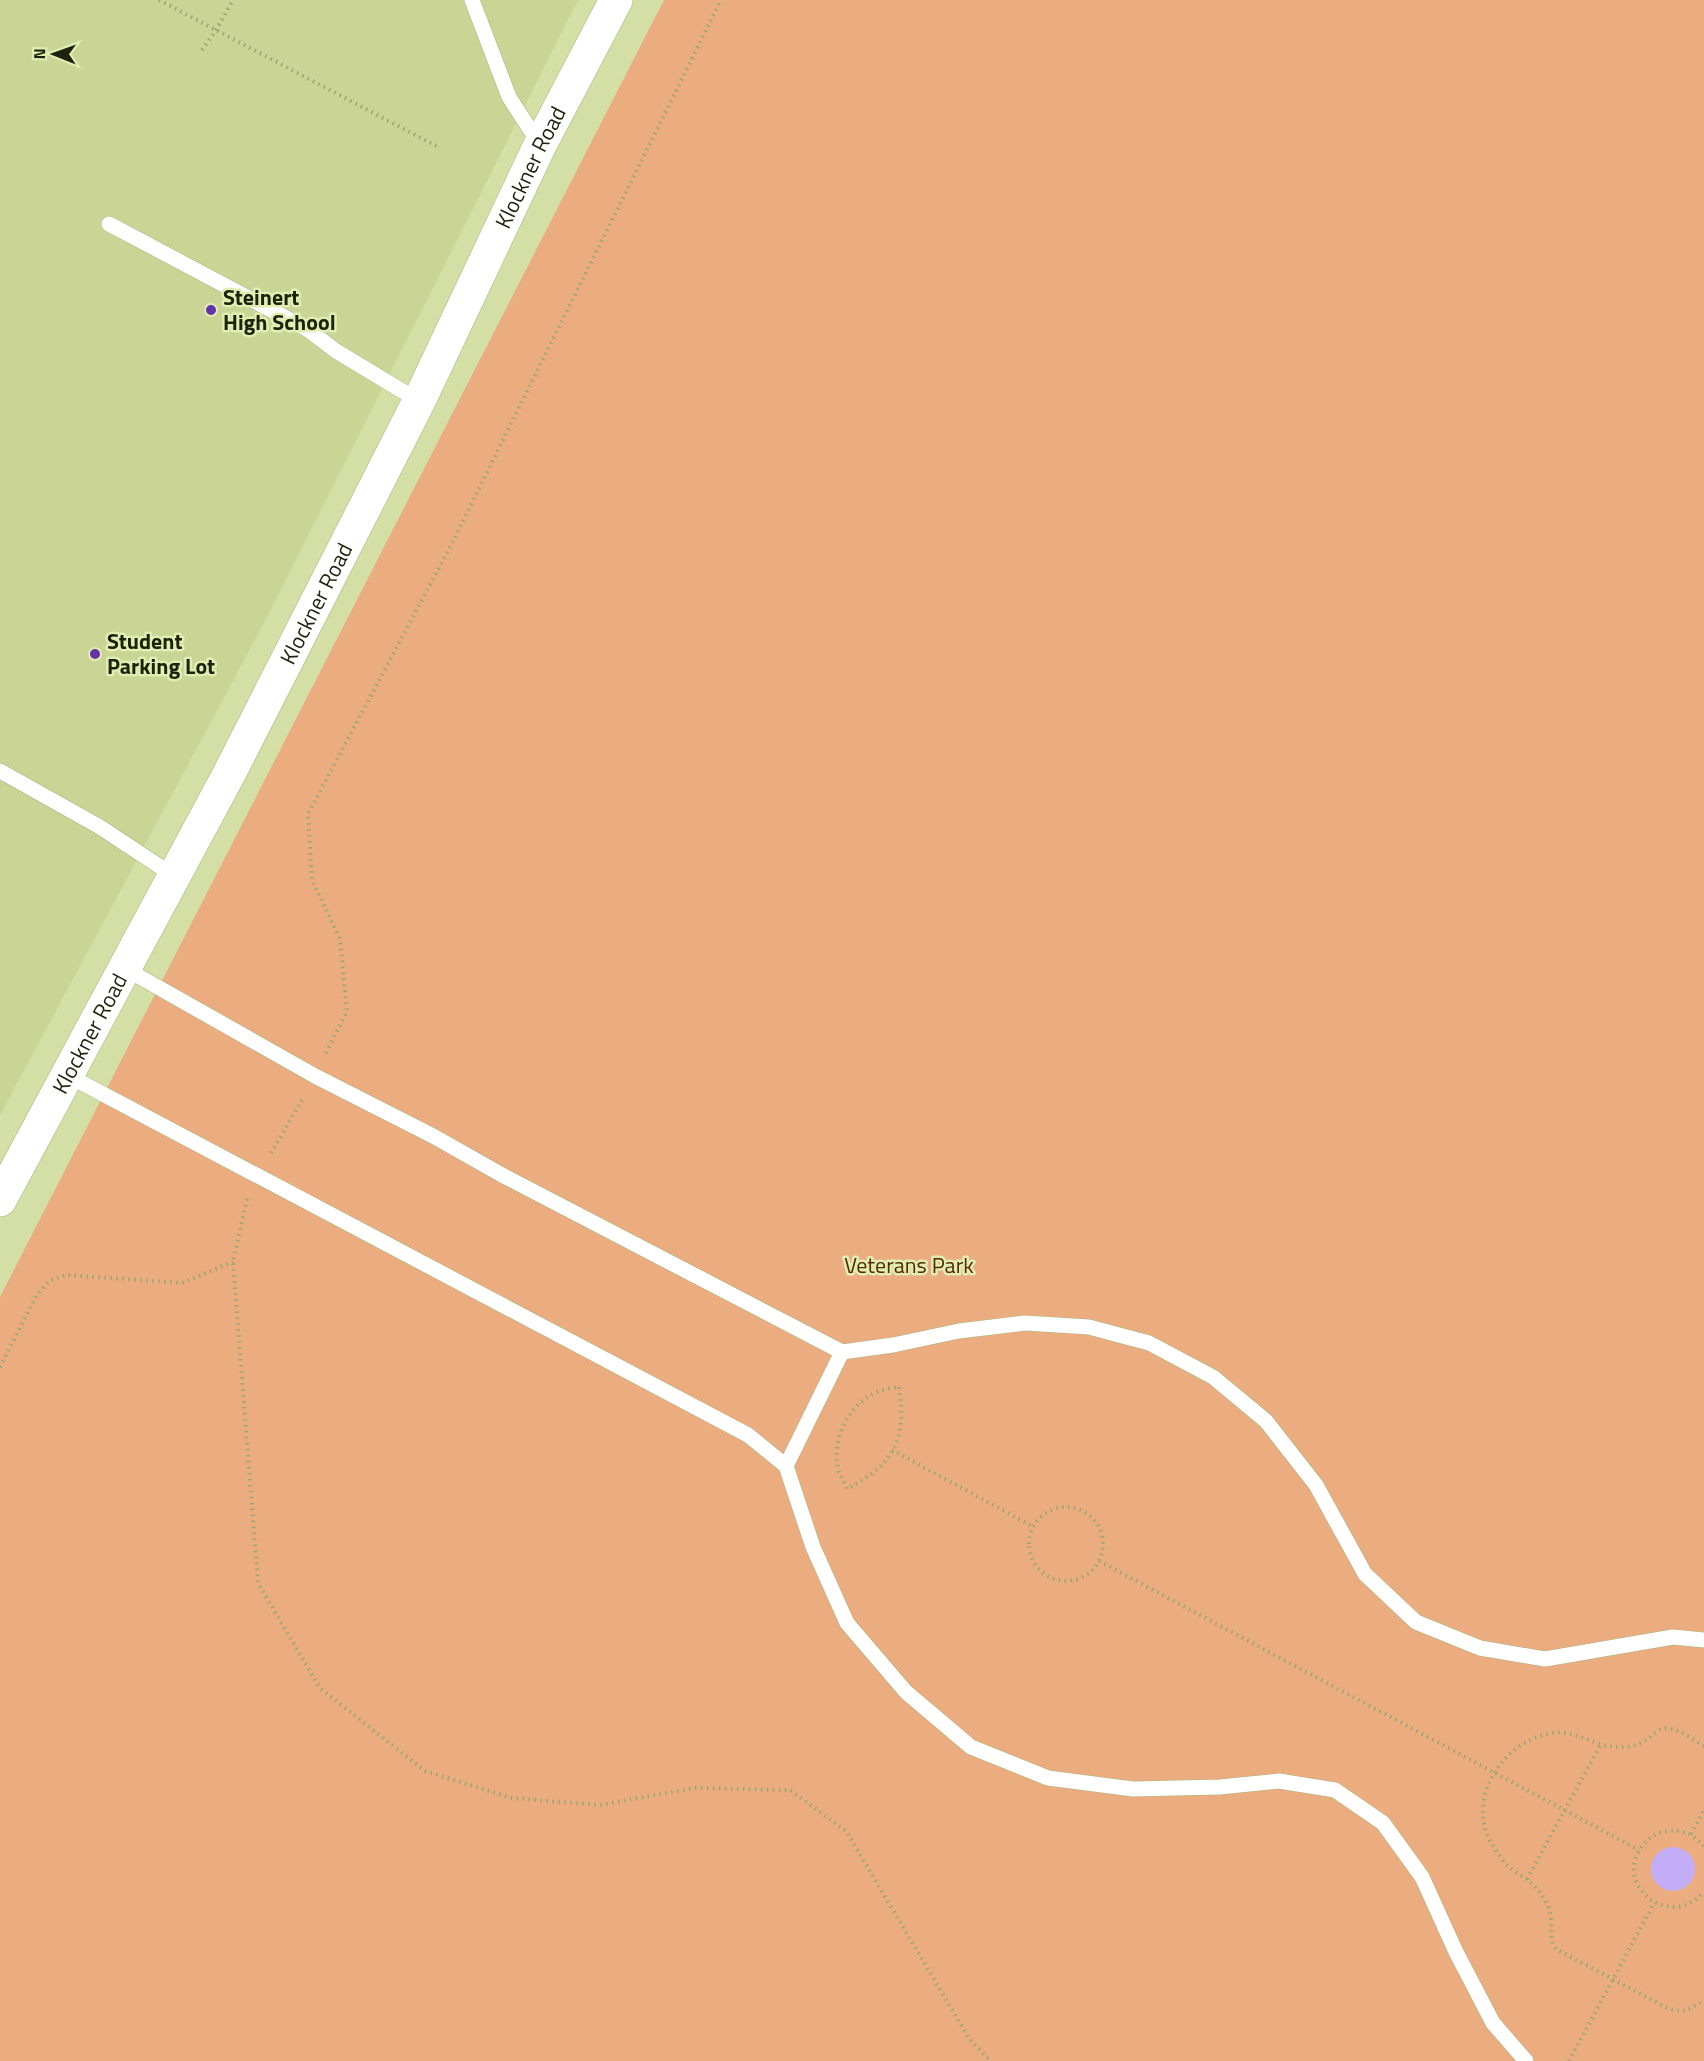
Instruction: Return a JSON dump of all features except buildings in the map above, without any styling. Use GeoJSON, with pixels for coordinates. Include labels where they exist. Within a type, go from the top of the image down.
{"type":"FeatureCollection","features":[{"type":"Feature","properties":{"kind":"main road","name":"Klockner Road"},"geometry":{"type":"LineString","coordinates":[[0,1200],[229,774],[419,401],[540,145],[616,0]]}},
{"type":"Feature","properties":{"kind":"lane"},"geometry":{"type":"LineString","coordinates":[[472,0],[509,97],[540,145]]}},
{"type":"Feature","properties":{"kind":"lane"},"geometry":{"type":"LineString","coordinates":[[109,224],[307,329],[336,351],[419,401]]}},
{"type":"Feature","properties":{"kind":"lane"},"geometry":{"type":"LineString","coordinates":[[0,771],[100,827],[174,876]]}},
{"type":"Feature","properties":{"kind":"lane"},"geometry":{"type":"LineString","coordinates":[[124,968],[315,1076],[434,1136],[502,1175],[842,1352],[894,1345],[959,1331],[1025,1323],[1089,1327],[1149,1343],[1213,1377],[1266,1421],[1316,1485],[1365,1574],[1416,1622],[1480,1648],[1545,1659],[1673,1637],[1704,1640]]}},
{"type":"Feature","properties":{"kind":"lane"},"geometry":{"type":"LineString","coordinates":[[67,1075],[748,1436],[786,1466],[813,1547],[847,1623],[906,1692],[971,1747],[1048,1779],[1133,1789],[1220,1787],[1279,1781],[1335,1790],[1383,1823],[1422,1877],[1456,1952],[1493,2023],[1526,2061]]}},
{"type":"Feature","properties":{"kind":"lane"},"geometry":{"type":"LineString","coordinates":[[786,1466],[842,1352]]}},
{"type":"Feature","properties":{"kind":"path"},"geometry":{"type":"LineString","coordinates":[[159,0],[440,148]]}},
{"type":"Feature","properties":{"kind":"path"},"geometry":{"type":"LineString","coordinates":[[201,50],[216,30],[233,0]]}},
{"type":"Feature","properties":{"kind":"path"},"geometry":{"type":"LineString","coordinates":[[0,1367],[36,1296],[49,1281],[66,1275],[182,1283],[233,1262]]}},
{"type":"Feature","properties":{"kind":"path"},"geometry":{"type":"LineString","coordinates":[[899,1387],[903,1412],[899,1437],[892,1450],[887,1459],[870,1477],[847,1489],[839,1471],[837,1451],[840,1432],[849,1414],[863,1400],[880,1391],[899,1387]]}},
{"type":"Feature","properties":{"kind":"path"},"geometry":{"type":"LineString","coordinates":[[892,1450],[1032,1526]]}},
{"type":"Feature","properties":{"kind":"path"},"geometry":{"type":"LineString","coordinates":[[1070,1506],[1083,1510],[1095,1520],[1102,1533],[1103,1547],[1099,1562],[1090,1573],[1077,1580],[1062,1581],[1048,1577],[1036,1568],[1029,1555],[1028,1540],[1032,1526],[1041,1514],[1055,1507],[1070,1506]]}},
{"type":"Feature","properties":{"kind":"path"},"geometry":{"type":"LineString","coordinates":[[1099,1562],[1639,1850]]}},
{"type":"Feature","properties":{"kind":"path"},"geometry":{"type":"LineString","coordinates":[[1704,1746],[1676,1730],[1667,1728],[1659,1730],[1647,1740],[1633,1746],[1617,1748],[1578,1735],[1553,1733],[1530,1739],[1509,1753],[1493,1772],[1484,1796],[1484,1821],[1491,1844],[1506,1864],[1540,1891],[1551,1917],[1552,1942],[1556,1949],[1669,2009],[1681,2012],[1704,2000]]}},
{"type":"Feature","properties":{"kind":"path"},"geometry":{"type":"LineString","coordinates":[[1527,1879],[1601,1744]]}},
{"type":"Feature","properties":{"kind":"path"},"geometry":{"type":"LineString","coordinates":[[1691,1834],[1704,1810]]}},
{"type":"Feature","properties":{"kind":"path"},"geometry":{"type":"LineString","coordinates":[[1704,1846],[1691,1834],[1677,1830],[1661,1832],[1648,1839],[1639,1850],[1634,1864],[1636,1880],[1643,1893],[1654,1903],[1669,1907],[1684,1906],[1697,1899],[1704,1890]]}},
{"type":"Feature","properties":{"kind":"path"},"geometry":{"type":"LineString","coordinates":[[1569,2061],[1654,1903]]}},
{"type":"Feature","properties":{"kind":"shaded area","name":"Steinert High School"},"geometry":{"type":"Polygon","coordinates":[[[0,0],[578,0],[266,619],[0,1115],[0,0]]]}},
{"type":"Feature","properties":{"kind":"shaded area"},"geometry":{"type":"Polygon","coordinates":[[[1673,1847],[1682,1848],[1689,1853],[1694,1860],[1694,1878],[1689,1885],[1682,1890],[1673,1891],[1664,1890],[1657,1885],[1652,1878],[1651,1869],[1652,1860],[1657,1853],[1664,1848],[1673,1847]]]}},
{"type":"Feature","properties":{"kind":"green space","name":"Veterans Park"},"geometry":{"type":"Polygon","coordinates":[[[664,0],[1704,0],[1704,2061],[0,2061],[0,1297],[664,0]]]}},
{"type":"Feature","properties":{"kind":"place","name":"Steinert High School"},"geometry":{"type":"Point","coordinates":[211,310]}},
{"type":"Feature","properties":{"kind":"place","name":"Student Parking Lot"},"geometry":{"type":"Point","coordinates":[95,654]}}]}
